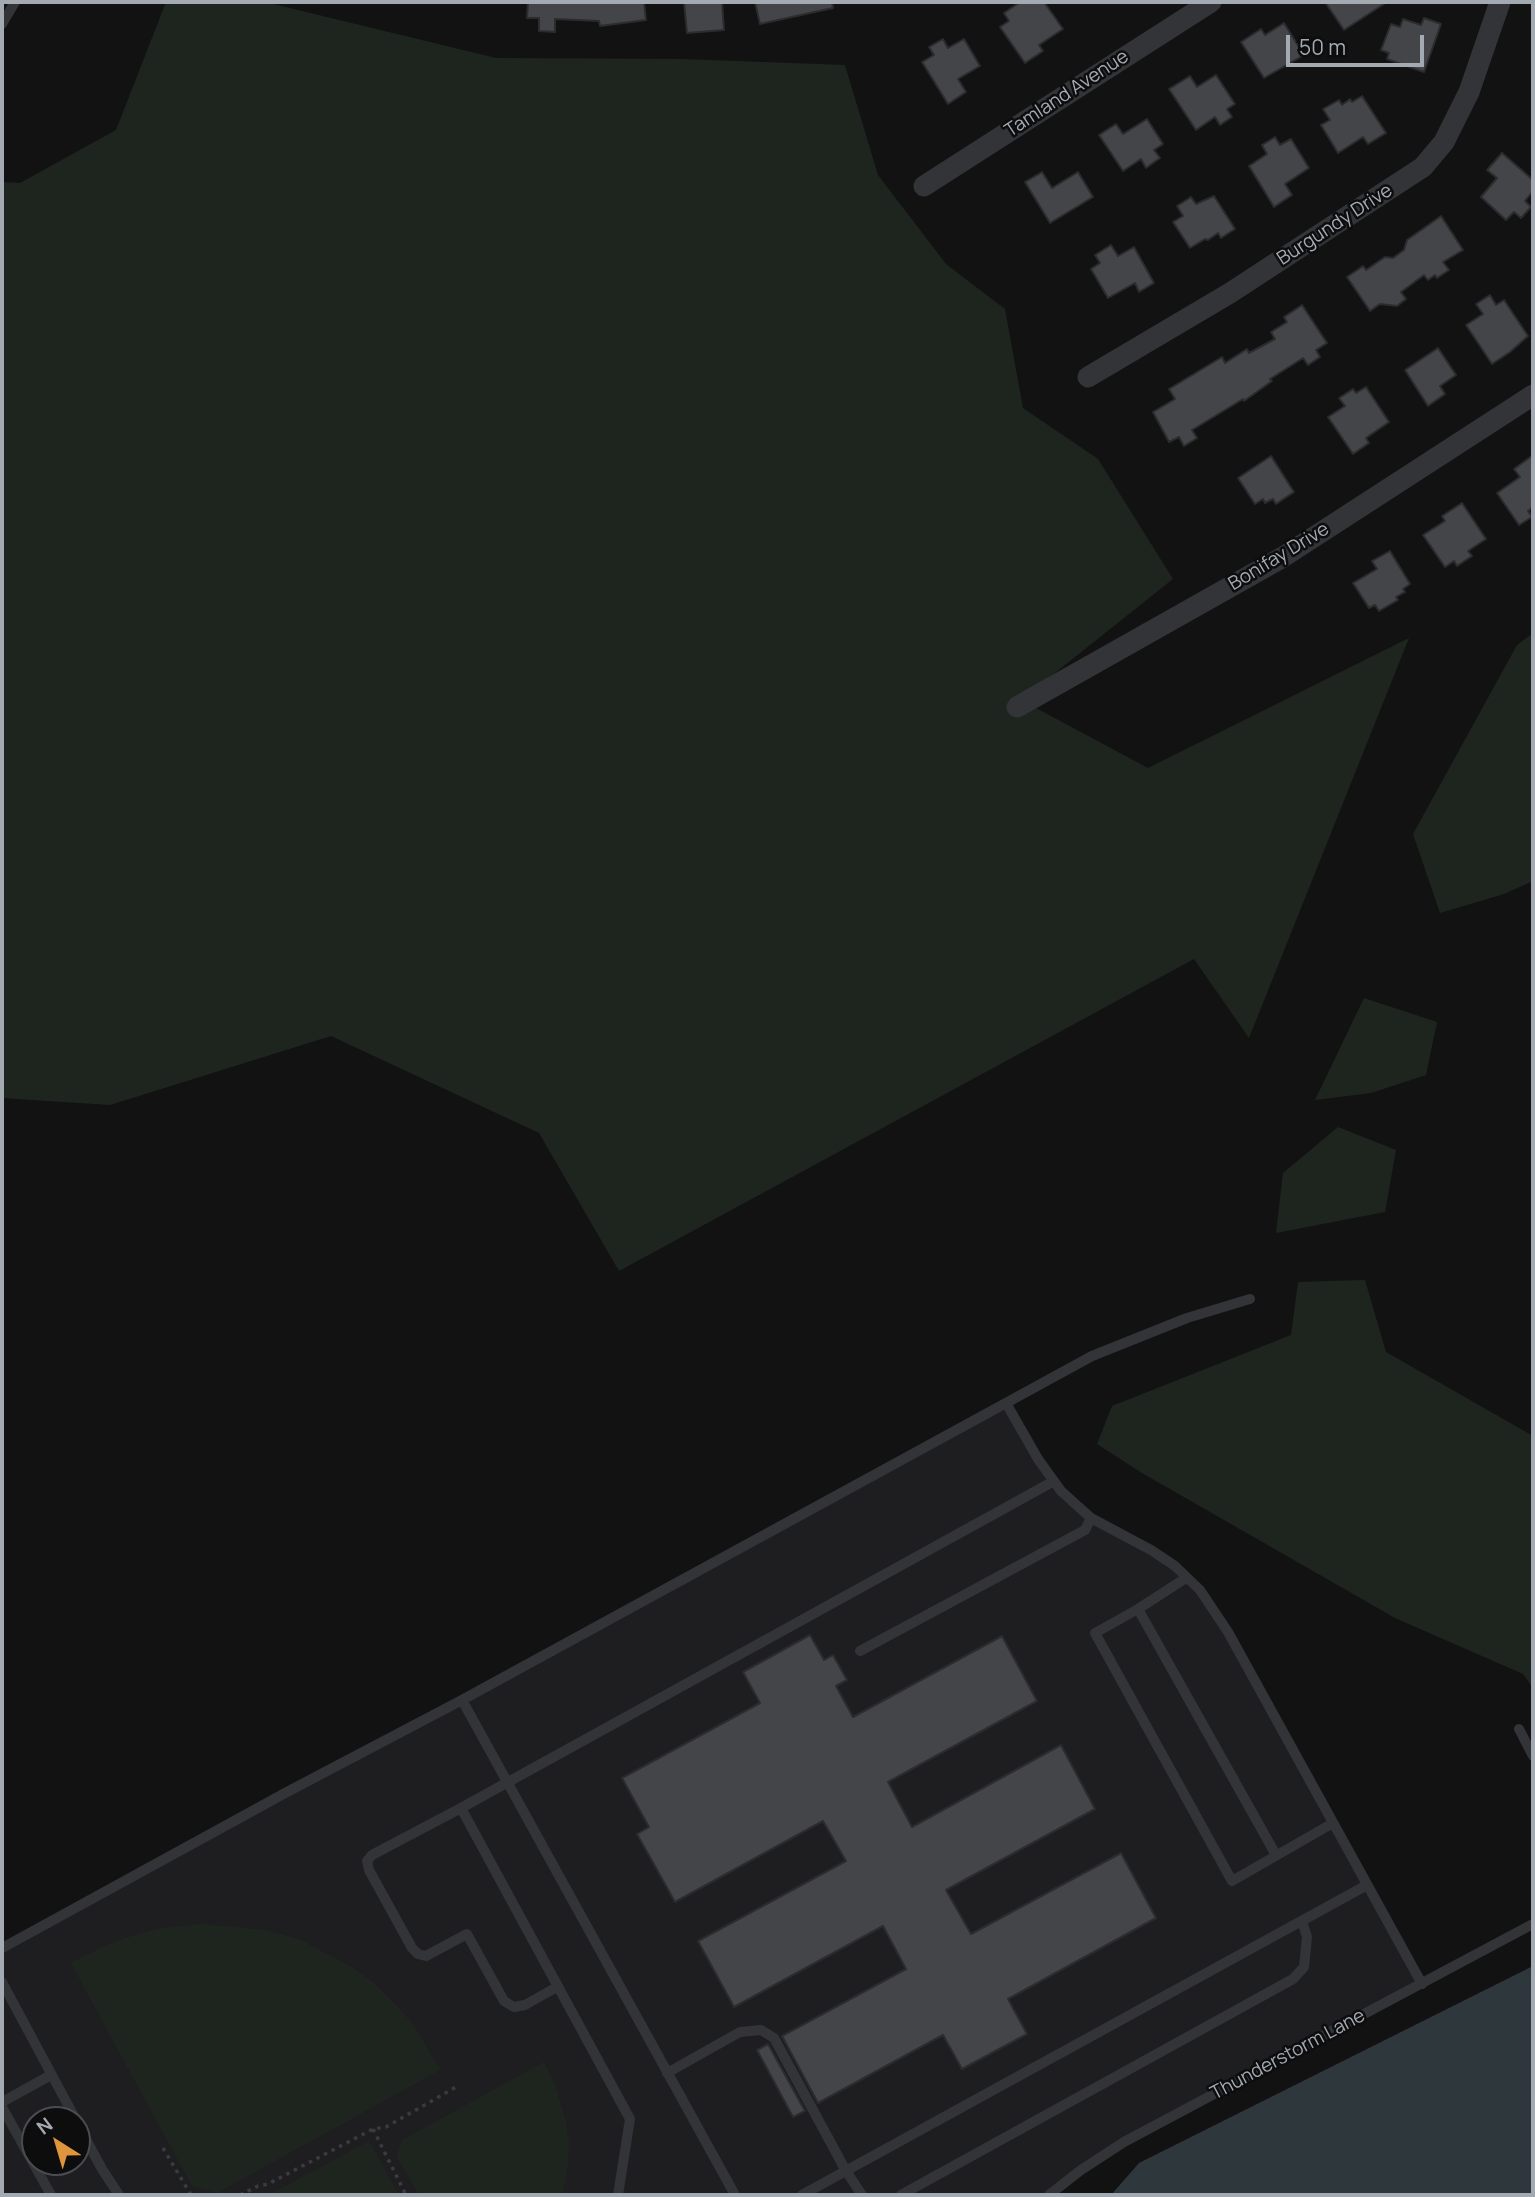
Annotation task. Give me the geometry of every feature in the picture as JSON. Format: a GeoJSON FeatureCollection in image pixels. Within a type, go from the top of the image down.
{"type":"FeatureCollection","features":[{"type":"Feature","properties":{"kind":"street","name":"Tamland Avenue"},"geometry":{"type":"LineString","coordinates":[[924,186],[1210,2]]}},
{"type":"Feature","properties":{"kind":"street","name":"Burgundy Drive"},"geometry":{"type":"LineString","coordinates":[[1088,377],[1230,293],[1423,167],[1444,142],[1469,92],[1500,2]]}},
{"type":"Feature","properties":{"kind":"street","name":"Bonifay Drive"},"geometry":{"type":"LineString","coordinates":[[1017,707],[1283,557],[1533,395]]}},
{"type":"Feature","properties":{"kind":"lane"},"geometry":{"type":"LineString","coordinates":[[2,24],[15,2]]}},
{"type":"Feature","properties":{"kind":"lane"},"geometry":{"type":"LineString","coordinates":[[2,1948],[1092,1356],[1187,1318],[1250,1299]]}},
{"type":"Feature","properties":{"kind":"lane"},"geometry":{"type":"LineString","coordinates":[[1006,1403],[1038,1459],[1061,1491],[1091,1518],[1175,1566],[1200,1590],[1228,1632],[1422,1984]]}},
{"type":"Feature","properties":{"kind":"lane"},"geometry":{"type":"LineString","coordinates":[[557,1987],[525,2005],[514,2007],[504,2001],[467,1934],[426,1956],[418,1954],[412,1948],[369,1870],[367,1861],[372,1855],[1054,1481]]}},
{"type":"Feature","properties":{"kind":"lane"},"geometry":{"type":"LineString","coordinates":[[860,1651],[1085,1530],[1091,1518]]}},
{"type":"Feature","properties":{"kind":"lane"},"geometry":{"type":"LineString","coordinates":[[1186,1578],[1095,1633],[1232,1881],[1333,1823]]}},
{"type":"Feature","properties":{"kind":"lane"},"geometry":{"type":"LineString","coordinates":[[1138,1609],[1276,1855]]}},
{"type":"Feature","properties":{"kind":"lane"},"geometry":{"type":"LineString","coordinates":[[462,1700],[735,2195]]}},
{"type":"Feature","properties":{"kind":"lane"},"geometry":{"type":"LineString","coordinates":[[1518,1729],[1533,1756]]}},
{"type":"Feature","properties":{"kind":"lane"},"geometry":{"type":"LineString","coordinates":[[461,1808],[630,2119],[618,2195]]}},
{"type":"Feature","properties":{"kind":"lane"},"geometry":{"type":"LineString","coordinates":[[802,2195],[1367,1885]]}},
{"type":"Feature","properties":{"kind":"lane"},"geometry":{"type":"LineString","coordinates":[[901,2195],[1293,1979],[1304,1967],[1307,1937],[1302,1921]]}},
{"type":"Feature","properties":{"kind":"lane","name":"Thunderstorm Lane"},"geometry":{"type":"LineString","coordinates":[[1049,2195],[1124,2142],[1533,1924]]}},
{"type":"Feature","properties":{"kind":"lane"},"geometry":{"type":"LineString","coordinates":[[2,1982],[68,2106]]}},
{"type":"Feature","properties":{"kind":"lane"},"geometry":{"type":"LineString","coordinates":[[667,2073],[740,2032],[761,2030],[774,2038],[846,2171],[862,2195]]}},
{"type":"Feature","properties":{"kind":"lane"},"geometry":{"type":"LineString","coordinates":[[49,2195],[2,2104],[51,2075]]}},
{"type":"Feature","properties":{"kind":"lane"},"geometry":{"type":"LineString","coordinates":[[91,2149],[119,2195]]}},
{"type":"Feature","properties":{"kind":"path"},"geometry":{"type":"LineString","coordinates":[[240,2195],[268,2184],[373,2129],[386,2127],[456,2087]]}},
{"type":"Feature","properties":{"kind":"path"},"geometry":{"type":"LineString","coordinates":[[373,2129],[406,2195]]}},
{"type":"Feature","properties":{"kind":"path"},"geometry":{"type":"LineString","coordinates":[[163,2148],[191,2195]]}},
{"type":"Feature","properties":{"kind":"shaded area"},"geometry":{"type":"Polygon","coordinates":[[[166,2],[265,2],[496,58],[682,59],[845,65],[878,175],[946,264],[1005,309],[1023,408],[1098,459],[1173,579],[1021,700],[1148,768],[1409,638],[1249,1038],[1194,959],[619,1271],[539,1133],[331,1036],[110,1105],[2,1098],[2,182],[20,183],[116,130],[166,2]]]}},
{"type":"Feature","properties":{"kind":"shaded area"},"geometry":{"type":"Polygon","coordinates":[[[1533,633],[1533,881],[1504,894],[1440,913],[1413,834],[1517,645],[1533,633]]]}},
{"type":"Feature","properties":{"kind":"shaded area"},"geometry":{"type":"Polygon","coordinates":[[[1364,998],[1437,1022],[1426,1075],[1371,1093],[1315,1100],[1364,998]]]}},
{"type":"Feature","properties":{"kind":"shaded area"},"geometry":{"type":"Polygon","coordinates":[[[1338,1127],[1396,1150],[1385,1212],[1276,1233],[1283,1173],[1338,1127]]]}},
{"type":"Feature","properties":{"kind":"shaded area"},"geometry":{"type":"Polygon","coordinates":[[[1365,1280],[1386,1352],[1533,1436],[1533,1688],[1523,1674],[1395,1618],[1142,1473],[1097,1444],[1112,1406],[1291,1335],[1298,1282],[1365,1280]]]}},
{"type":"Feature","properties":{"kind":"shaded area"},"geometry":{"type":"Polygon","coordinates":[[[1006,1403],[1038,1459],[1091,1518],[1186,1578],[1228,1632],[1422,1984],[1124,2142],[1049,2195],[2,2195],[2,1949],[1006,1403]]]}},
{"type":"Feature","properties":{"kind":"shaded area"},"geometry":{"type":"Polygon","coordinates":[[[202,1924],[266,1930],[301,1940],[350,1966],[375,1984],[399,2008],[414,2026],[440,2070],[217,2193],[192,2186],[71,1963],[109,1944],[140,1933],[202,1924]]]}},
{"type":"Feature","properties":{"kind":"shaded area"},"geometry":{"type":"Polygon","coordinates":[[[1533,1966],[1533,2195],[1111,2195],[1139,2163],[1533,1966]]]}},
{"type":"Feature","properties":{"kind":"shaded area"},"geometry":{"type":"Polygon","coordinates":[[[544,2062],[555,2085],[569,2142],[562,2195],[419,2195],[397,2157],[402,2140],[544,2062]]]}},
{"type":"Feature","properties":{"kind":"shaded area"},"geometry":{"type":"Polygon","coordinates":[[[369,2141],[399,2195],[269,2195],[369,2141]]]}},
{"type":"Feature","properties":{"kind":"building"},"geometry":{"type":"Polygon","coordinates":[[[528,2],[644,2],[646,20],[600,26],[599,21],[555,19],[555,32],[539,31],[539,18],[527,18],[528,2]]]}},
{"type":"Feature","properties":{"kind":"building"},"geometry":{"type":"Polygon","coordinates":[[[684,2],[722,2],[724,30],[687,33],[684,2]]]}},
{"type":"Feature","properties":{"kind":"building"},"geometry":{"type":"Polygon","coordinates":[[[755,2],[832,2],[833,8],[760,24],[755,2]]]}},
{"type":"Feature","properties":{"kind":"building"},"geometry":{"type":"Polygon","coordinates":[[[1020,2],[1044,2],[1063,29],[1039,45],[1043,51],[1025,63],[1000,27],[1009,21],[1004,13],[1020,2]]]}},
{"type":"Feature","properties":{"kind":"building"},"geometry":{"type":"Polygon","coordinates":[[[1325,2],[1387,2],[1344,30],[1325,2]]]}},
{"type":"Feature","properties":{"kind":"building"},"geometry":{"type":"Polygon","coordinates":[[[1424,18],[1441,24],[1424,72],[1387,59],[1389,53],[1381,50],[1391,24],[1400,27],[1403,19],[1421,25],[1424,18]]]}},
{"type":"Feature","properties":{"kind":"building"},"geometry":{"type":"Polygon","coordinates":[[[1284,23],[1304,55],[1264,78],[1241,42],[1261,29],[1265,35],[1284,23]]]}},
{"type":"Feature","properties":{"kind":"building"},"geometry":{"type":"Polygon","coordinates":[[[943,39],[948,48],[964,39],[980,66],[958,79],[966,92],[948,104],[922,62],[934,55],[929,47],[943,39]]]}},
{"type":"Feature","properties":{"kind":"building"},"geometry":{"type":"Polygon","coordinates":[[[1216,75],[1235,104],[1227,109],[1232,117],[1220,125],[1215,117],[1196,130],[1169,89],[1190,76],[1197,87],[1216,75]]]}},
{"type":"Feature","properties":{"kind":"building"},"geometry":{"type":"Polygon","coordinates":[[[1362,96],[1386,133],[1368,144],[1363,137],[1338,153],[1321,125],[1330,120],[1323,109],[1339,100],[1342,105],[1350,99],[1352,102],[1362,96]]]}},
{"type":"Feature","properties":{"kind":"building"},"geometry":{"type":"Polygon","coordinates":[[[1147,119],[1163,144],[1154,150],[1160,158],[1146,168],[1141,159],[1123,171],[1099,135],[1116,124],[1123,134],[1147,119]]]}},
{"type":"Feature","properties":{"kind":"building"},"geometry":{"type":"Polygon","coordinates":[[[1275,137],[1280,145],[1291,139],[1309,168],[1285,184],[1292,195],[1274,207],[1249,166],[1267,154],[1262,145],[1275,137]]]}},
{"type":"Feature","properties":{"kind":"building"},"geometry":{"type":"Polygon","coordinates":[[[1502,153],[1533,180],[1533,191],[1525,201],[1531,207],[1521,218],[1514,212],[1506,220],[1481,197],[1497,178],[1487,170],[1502,153]]]}},
{"type":"Feature","properties":{"kind":"building"},"geometry":{"type":"Polygon","coordinates":[[[1042,172],[1052,188],[1078,172],[1093,197],[1050,223],[1025,182],[1042,172]]]}},
{"type":"Feature","properties":{"kind":"building"},"geometry":{"type":"Polygon","coordinates":[[[1214,196],[1235,229],[1221,238],[1218,233],[1190,248],[1173,222],[1183,216],[1177,206],[1191,197],[1196,204],[1214,196]]]}},
{"type":"Feature","properties":{"kind":"building"},"geometry":{"type":"Polygon","coordinates":[[[1441,216],[1463,250],[1443,262],[1449,270],[1428,280],[1424,275],[1401,292],[1406,299],[1397,306],[1380,304],[1370,311],[1347,277],[1363,266],[1366,270],[1385,257],[1393,258],[1404,250],[1407,240],[1441,216]]]}},
{"type":"Feature","properties":{"kind":"building"},"geometry":{"type":"Polygon","coordinates":[[[1111,245],[1118,256],[1134,247],[1154,283],[1139,292],[1135,283],[1108,298],[1091,269],[1100,263],[1095,255],[1111,245]]]}},
{"type":"Feature","properties":{"kind":"building"},"geometry":{"type":"Polygon","coordinates":[[[1490,295],[1496,305],[1504,300],[1528,336],[1492,364],[1466,325],[1483,314],[1476,304],[1490,295]]]}},
{"type":"Feature","properties":{"kind":"building"},"geometry":{"type":"Polygon","coordinates":[[[1302,305],[1327,343],[1316,350],[1320,357],[1308,365],[1303,358],[1270,379],[1272,381],[1244,401],[1243,399],[1192,430],[1197,438],[1184,446],[1179,437],[1169,442],[1153,412],[1175,399],[1169,389],[1222,357],[1225,363],[1247,349],[1249,353],[1275,339],[1271,332],[1287,322],[1284,317],[1302,305]]]}},
{"type":"Feature","properties":{"kind":"building"},"geometry":{"type":"Polygon","coordinates":[[[1438,348],[1456,375],[1440,386],[1445,394],[1428,406],[1405,370],[1438,348]]]}},
{"type":"Feature","properties":{"kind":"building"},"geometry":{"type":"Polygon","coordinates":[[[1366,387],[1389,422],[1366,438],[1369,443],[1353,454],[1328,417],[1345,406],[1339,398],[1353,389],[1356,393],[1366,387]]]}},
{"type":"Feature","properties":{"kind":"building"},"geometry":{"type":"Polygon","coordinates":[[[1533,455],[1533,507],[1528,511],[1532,517],[1519,525],[1497,493],[1520,477],[1514,469],[1533,455]]]}},
{"type":"Feature","properties":{"kind":"building"},"geometry":{"type":"Polygon","coordinates":[[[1271,456],[1294,492],[1276,504],[1273,499],[1265,503],[1263,499],[1255,504],[1238,478],[1271,456]]]}},
{"type":"Feature","properties":{"kind":"building"},"geometry":{"type":"Polygon","coordinates":[[[1462,503],[1486,539],[1468,551],[1472,556],[1457,566],[1454,561],[1445,567],[1423,535],[1445,521],[1442,516],[1462,503]]]}},
{"type":"Feature","properties":{"kind":"building"},"geometry":{"type":"Polygon","coordinates":[[[1390,551],[1410,584],[1403,589],[1405,592],[1396,597],[1398,600],[1379,611],[1375,605],[1369,608],[1353,583],[1377,569],[1372,561],[1390,551]]]}},
{"type":"Feature","properties":{"kind":"building"},"geometry":{"type":"Polygon","coordinates":[[[810,1635],[824,1660],[833,1655],[847,1680],[836,1686],[853,1717],[1002,1636],[1037,1701],[888,1782],[912,1827],[1061,1745],[1095,1809],[946,1890],[971,1934],[1121,1853],[1156,1918],[1008,1999],[1027,2034],[962,2069],[943,2035],[818,2103],[782,2036],[906,1969],[883,1926],[734,2007],[698,1941],[846,1861],[823,1821],[675,1902],[637,1834],[649,1827],[622,1778],[760,1703],[743,1672],[810,1635]]]}},
{"type":"Feature","properties":{"kind":"building"},"geometry":{"type":"Polygon","coordinates":[[[768,2044],[805,2111],[793,2117],[757,2050],[768,2044]]]}}]}
